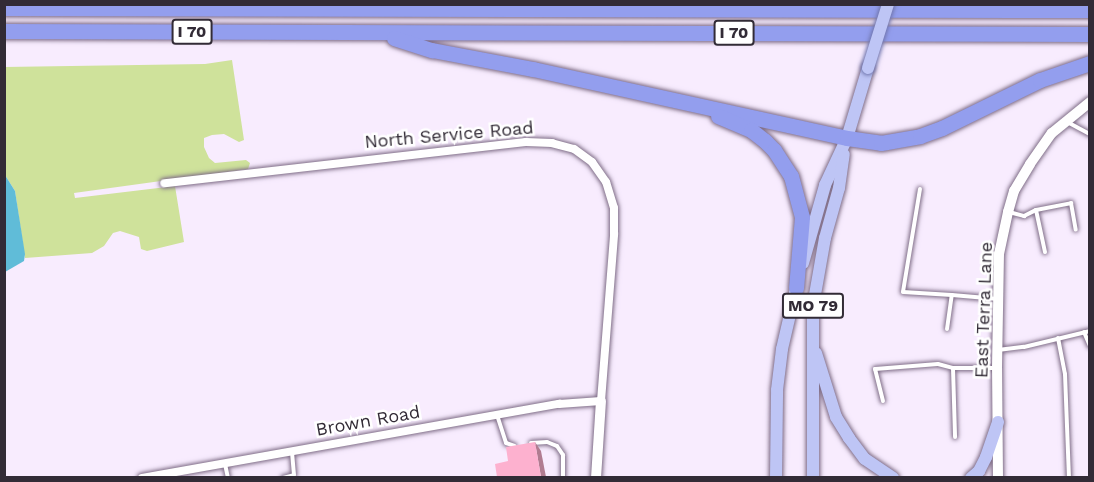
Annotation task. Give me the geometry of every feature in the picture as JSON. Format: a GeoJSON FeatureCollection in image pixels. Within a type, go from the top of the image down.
{"type":"FeatureCollection","features":[{"type":"Feature","properties":{"kind":"highway"},"geometry":{"type":"LineString","coordinates":[[917,10],[939,4]]}},
{"type":"Feature","properties":{"kind":"highway","name":"I 70"},"geometry":{"type":"LineString","coordinates":[[4,8],[262,6],[1089,10]]}},
{"type":"Feature","properties":{"kind":"highway","name":"I 70"},"geometry":{"type":"LineString","coordinates":[[4,31],[380,34],[1089,34]]}},
{"type":"Feature","properties":{"kind":"highway"},"geometry":{"type":"LineString","coordinates":[[380,34],[432,50],[685,101],[847,138],[881,143],[920,136],[1040,80],[1089,63]]}},
{"type":"Feature","properties":{"kind":"highway"},"geometry":{"type":"LineString","coordinates":[[685,101],[751,130],[774,150],[785,165],[796,189],[802,218],[796,288]]}},
{"type":"Feature","properties":{"kind":"main road","name":"MO 79"},"geometry":{"type":"LineString","coordinates":[[813,477],[812,341],[818,272],[839,188],[847,138],[888,4]]}},
{"type":"Feature","properties":{"kind":"main road","name":"MO 79"},"geometry":{"type":"LineString","coordinates":[[776,477],[777,390],[782,349],[796,288],[825,185],[847,138]]}},
{"type":"Feature","properties":{"kind":"main road"},"geometry":{"type":"LineString","coordinates":[[812,341],[836,417],[865,459],[893,477]]}},
{"type":"Feature","properties":{"kind":"main road"},"geometry":{"type":"LineString","coordinates":[[971,477],[979,471],[986,457],[998,422]]}},
{"type":"Feature","properties":{"kind":"street","name":"East Terra Lane"},"geometry":{"type":"LineString","coordinates":[[998,477],[999,254],[1008,212],[1014,190],[1030,164],[1066,120],[1089,102]]}},
{"type":"Feature","properties":{"kind":"street","name":"North Service Road"},"geometry":{"type":"LineString","coordinates":[[164,183],[526,142],[552,143],[574,149],[592,162],[606,182],[614,208],[596,477]]}},
{"type":"Feature","properties":{"kind":"street","name":"Brown Road"},"geometry":{"type":"LineString","coordinates":[[142,477],[578,400],[601,401]]}},
{"type":"Feature","properties":{"kind":"lane"},"geometry":{"type":"LineString","coordinates":[[1066,120],[1089,134]]}},
{"type":"Feature","properties":{"kind":"lane"},"geometry":{"type":"LineString","coordinates":[[920,189],[903,292],[998,299]]}},
{"type":"Feature","properties":{"kind":"lane"},"geometry":{"type":"LineString","coordinates":[[1008,212],[1024,216],[1036,210],[1071,203],[1076,230]]}},
{"type":"Feature","properties":{"kind":"lane"},"geometry":{"type":"LineString","coordinates":[[1036,210],[1045,252]]}},
{"type":"Feature","properties":{"kind":"lane"},"geometry":{"type":"LineString","coordinates":[[946,328],[952,295]]}},
{"type":"Feature","properties":{"kind":"lane"},"geometry":{"type":"LineString","coordinates":[[997,350],[1089,331]]}},
{"type":"Feature","properties":{"kind":"lane"},"geometry":{"type":"LineString","coordinates":[[1084,332],[1089,346]]}},
{"type":"Feature","properties":{"kind":"lane"},"geometry":{"type":"LineString","coordinates":[[1058,338],[1065,374],[1069,477]]}},
{"type":"Feature","properties":{"kind":"lane"},"geometry":{"type":"LineString","coordinates":[[883,401],[875,369],[938,364],[953,368],[997,368]]}},
{"type":"Feature","properties":{"kind":"lane"},"geometry":{"type":"LineString","coordinates":[[953,368],[955,437]]}},
{"type":"Feature","properties":{"kind":"lane"},"geometry":{"type":"LineString","coordinates":[[497,415],[502,435],[509,446],[538,442],[556,446],[563,455],[563,477]]}},
{"type":"Feature","properties":{"kind":"lane"},"geometry":{"type":"LineString","coordinates":[[283,477],[294,475],[292,451]]}},
{"type":"Feature","properties":{"kind":"lane"},"geometry":{"type":"LineString","coordinates":[[225,463],[228,477]]}},
{"type":"Feature","properties":{"kind":"green space"},"geometry":{"type":"Polygon","coordinates":[[[232,60],[244,140],[239,142],[224,134],[212,135],[204,138],[204,147],[209,158],[215,163],[246,160],[250,163],[248,169],[74,193],[75,198],[175,186],[184,242],[147,251],[141,249],[139,237],[120,231],[113,233],[104,246],[92,253],[25,258],[15,191],[5,175],[4,67],[205,64],[232,60]]]}},
{"type":"Feature","properties":{"kind":"water"},"geometry":{"type":"Polygon","coordinates":[[[5,175],[15,191],[25,254],[24,261],[5,272],[5,175]]]}},
{"type":"Feature","properties":{"kind":"building"},"geometry":{"type":"Polygon","coordinates":[[[535,442],[541,477],[497,477],[495,464],[508,461],[506,447],[535,442]]]}}]}
